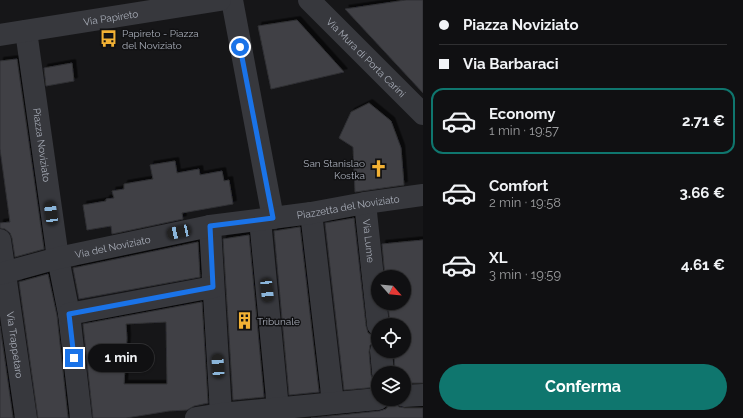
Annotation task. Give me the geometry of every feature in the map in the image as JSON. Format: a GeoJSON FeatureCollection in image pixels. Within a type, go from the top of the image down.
{"type":"FeatureCollection","features":[{"type":"Feature","properties":{"kind":"street","name":"Via Papireto"},"geometry":{"type":"LineString","coordinates":[[0,35],[220,0]]}},
{"type":"Feature","properties":{"kind":"street"},"geometry":{"type":"LineString","coordinates":[[232,0],[266,219],[278,409]]}},
{"type":"Feature","properties":{"kind":"street","name":"Via Mura di Porta Carini"},"geometry":{"type":"LineString","coordinates":[[309,0],[423,114]]}},
{"type":"Feature","properties":{"kind":"street","name":"Piazza Noviziato"},"geometry":{"type":"LineString","coordinates":[[26,31],[58,258],[69,314],[81,418]]}},
{"type":"Feature","properties":{"kind":"street","name":"Piazzetta del Noviziato"},"geometry":{"type":"LineString","coordinates":[[266,219],[423,195]]}},
{"type":"Feature","properties":{"kind":"street","name":"Via Lume"},"geometry":{"type":"LineString","coordinates":[[365,203],[371,245],[377,318]]}},
{"type":"Feature","properties":{"kind":"street"},"geometry":{"type":"LineString","coordinates":[[311,213],[333,403]]}},
{"type":"Feature","properties":{"kind":"street","name":"Via del Noviziato"},"geometry":{"type":"LineString","coordinates":[[2,273],[58,258],[210,226],[266,219]]}},
{"type":"Feature","properties":{"kind":"street"},"geometry":{"type":"LineString","coordinates":[[210,226],[213,287],[209,417],[371,400]]}},
{"type":"Feature","properties":{"kind":"street","name":"Via Trappetaro"},"geometry":{"type":"LineString","coordinates":[[0,240],[2,273],[26,418]]}},
{"type":"Feature","properties":{"kind":"street"},"geometry":{"type":"LineString","coordinates":[[69,314],[213,287]]}},
{"type":"Feature","properties":{"kind":"street"},"geometry":{"type":"LineString","coordinates":[[411,395],[423,394]]}},
{"type":"Feature","properties":{"kind":"building"},"geometry":{"type":"Polygon","coordinates":[[[406,0],[423,0],[423,93],[345,9],[406,0]]]}},
{"type":"Feature","properties":{"kind":"building"},"geometry":{"type":"Polygon","coordinates":[[[297,20],[344,72],[271,89],[258,26],[297,20]]]}},
{"type":"Feature","properties":{"kind":"building"},"geometry":{"type":"Polygon","coordinates":[[[17,59],[44,249],[15,257],[10,233],[5,229],[0,228],[0,223],[10,222],[0,149],[0,61],[17,59]]]}},
{"type":"Feature","properties":{"kind":"building"},"geometry":{"type":"Polygon","coordinates":[[[72,63],[74,81],[46,86],[44,68],[72,63]]]}},
{"type":"Feature","properties":{"kind":"building","name":"San Stanislao Kostka"},"geometry":{"type":"Polygon","coordinates":[[[369,103],[391,121],[401,148],[404,185],[355,192],[353,147],[339,138],[351,112],[369,103]]]}},
{"type":"Feature","properties":{"kind":"building"},"geometry":{"type":"Polygon","coordinates":[[[175,161],[177,173],[199,169],[200,175],[222,171],[224,181],[229,180],[233,204],[182,213],[183,219],[112,234],[111,226],[87,230],[83,205],[114,198],[112,191],[124,189],[124,184],[153,179],[150,165],[175,161]]]}},
{"type":"Feature","properties":{"kind":"building"},"geometry":{"type":"Polygon","coordinates":[[[354,218],[366,326],[368,333],[371,335],[369,352],[371,388],[344,390],[325,223],[354,218]]]}},
{"type":"Feature","properties":{"kind":"building","name":"Tribunale"},"geometry":{"type":"Polygon","coordinates":[[[300,227],[319,392],[289,395],[274,231],[300,227]]]}},
{"type":"Feature","properties":{"kind":"building","name":"Tribunale"},"geometry":{"type":"Polygon","coordinates":[[[249,235],[264,397],[233,400],[223,239],[249,235]]]}},
{"type":"Feature","properties":{"kind":"building"},"geometry":{"type":"Polygon","coordinates":[[[423,240],[423,383],[411,383],[411,366],[395,366],[394,358],[411,358],[411,318],[389,318],[389,310],[411,310],[411,270],[384,270],[382,244],[423,240]]]}},
{"type":"Feature","properties":{"kind":"building"},"geometry":{"type":"Polygon","coordinates":[[[198,242],[200,277],[79,299],[73,268],[198,242]]]}},
{"type":"Feature","properties":{"kind":"building"},"geometry":{"type":"Polygon","coordinates":[[[48,274],[57,316],[68,418],[38,418],[19,282],[48,274]]]}},
{"type":"Feature","properties":{"kind":"building"},"geometry":{"type":"Polygon","coordinates":[[[202,302],[208,403],[194,406],[187,410],[169,411],[126,418],[93,418],[83,324],[202,302]],[[166,322],[126,324],[127,338],[124,384],[167,384],[166,322]]]}},
{"type":"Feature","properties":{"kind":"building"},"geometry":{"type":"Polygon","coordinates":[[[0,326],[13,418],[0,418],[0,326]]]}},
{"type":"Feature","properties":{"kind":"building"},"geometry":{"type":"Polygon","coordinates":[[[388,406],[423,408],[423,418],[311,418],[380,411],[386,409],[388,406]]]}},
{"type":"Feature","properties":{"kind":"place","name":"Papireto - Piazza del Noviziato"},"geometry":{"type":"Point","coordinates":[109,39]}},
{"type":"Feature","properties":{"kind":"place","name":"San Stanislao Kostka"},"geometry":{"type":"Point","coordinates":[378,169]}},
{"type":"Feature","properties":{"kind":"place","name":"Tribunale"},"geometry":{"type":"Point","coordinates":[244,321]}},
{"type":"Feature","properties":{"kind":"route"},"geometry":{"type":"LineString","coordinates":[[74,358],[69,314],[213,287],[210,226],[273,218],[240,47]]}}]}
